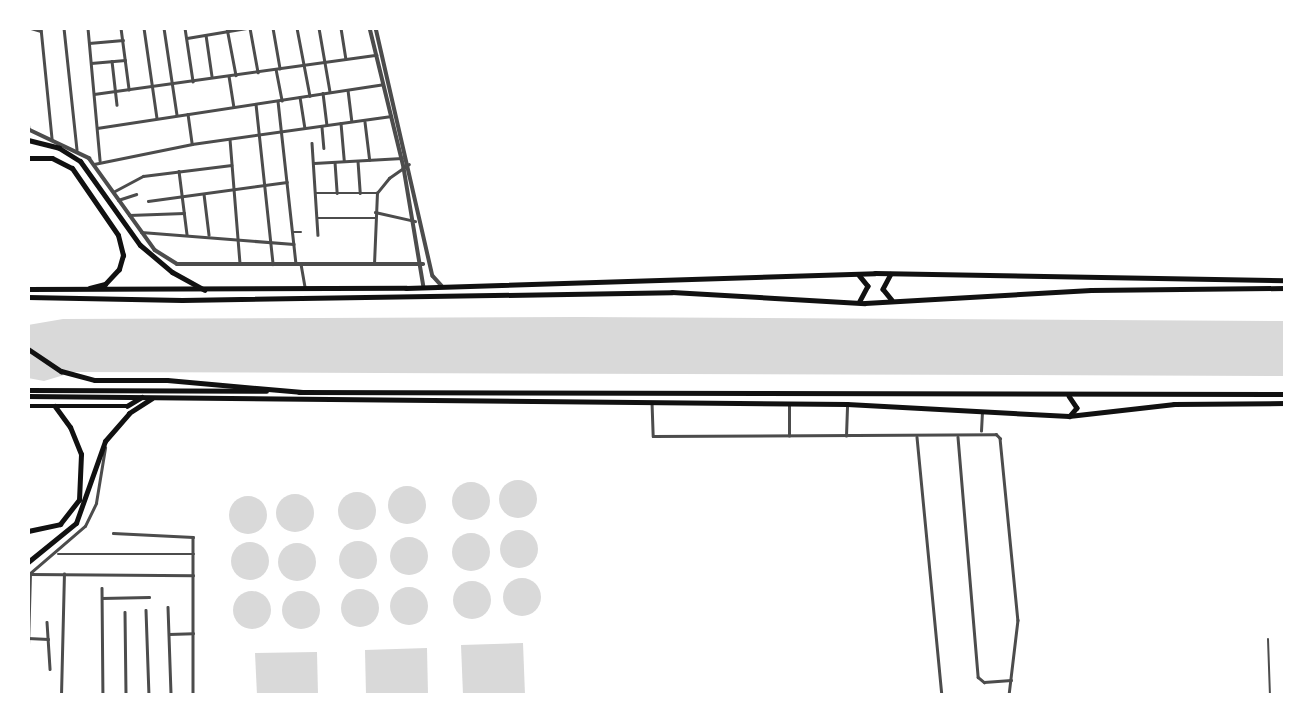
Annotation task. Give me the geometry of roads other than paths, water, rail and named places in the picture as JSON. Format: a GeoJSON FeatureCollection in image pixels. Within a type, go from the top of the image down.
{"type":"FeatureCollection","features":[{"type":"Feature","properties":{"kind":"highway"},"geometry":{"type":"LineString","coordinates":[[28,140],[59,148],[80,161],[140,245],[172,272],[204,290]]}},
{"type":"Feature","properties":{"kind":"highway"},"geometry":{"type":"LineString","coordinates":[[28,159],[52,158],[72,168],[118,235],[123,250],[119,269],[105,284],[89,288]]}},
{"type":"Feature","properties":{"kind":"highway"},"geometry":{"type":"LineString","coordinates":[[28,349],[61,371],[103,380],[167,380],[302,392]]}},
{"type":"Feature","properties":{"kind":"highway"},"geometry":{"type":"LineString","coordinates":[[28,562],[80,517],[105,441],[129,413],[152,398]]}},
{"type":"Feature","properties":{"kind":"highway"},"geometry":{"type":"LineString","coordinates":[[28,531],[60,524],[79,500],[81,454],[70,427],[55,406]]}},
{"type":"Feature","properties":{"kind":"main road"},"geometry":{"type":"LineString","coordinates":[[895,273],[883,285],[884,294],[895,301]]}},
{"type":"Feature","properties":{"kind":"main road"},"geometry":{"type":"LineString","coordinates":[[28,289],[424,287],[895,273],[1285,280]]}},
{"type":"Feature","properties":{"kind":"main road"},"geometry":{"type":"LineString","coordinates":[[856,274],[868,286],[864,299],[856,302]]}},
{"type":"Feature","properties":{"kind":"main road"},"geometry":{"type":"LineString","coordinates":[[28,297],[671,292],[856,302],[1104,290],[1285,288]]}},
{"type":"Feature","properties":{"kind":"main road"},"geometry":{"type":"LineString","coordinates":[[44,289],[44,298]]}},
{"type":"Feature","properties":{"kind":"main road"},"geometry":{"type":"LineString","coordinates":[[28,390],[1069,396],[1285,394]]}},
{"type":"Feature","properties":{"kind":"main road"},"geometry":{"type":"LineString","coordinates":[[28,396],[847,404],[982,414],[1069,416],[1174,404],[1285,403]]}},
{"type":"Feature","properties":{"kind":"main road"},"geometry":{"type":"LineString","coordinates":[[1069,396],[1077,408],[1069,416]]}},
{"type":"Feature","properties":{"kind":"main road"},"geometry":{"type":"LineString","coordinates":[[28,406],[127,406],[142,397]]}},
{"type":"Feature","properties":{"kind":"street"},"geometry":{"type":"LineString","coordinates":[[31,28],[41,29],[52,138]]}},
{"type":"Feature","properties":{"kind":"street"},"geometry":{"type":"LineString","coordinates":[[64,28],[77,149]]}},
{"type":"Feature","properties":{"kind":"street"},"geometry":{"type":"LineString","coordinates":[[88,28],[100,160]]}},
{"type":"Feature","properties":{"kind":"street"},"geometry":{"type":"LineString","coordinates":[[121,28],[129,89]]}},
{"type":"Feature","properties":{"kind":"street"},"geometry":{"type":"LineString","coordinates":[[144,28],[157,119]]}},
{"type":"Feature","properties":{"kind":"street"},"geometry":{"type":"LineString","coordinates":[[164,28],[177,116]]}},
{"type":"Feature","properties":{"kind":"street"},"geometry":{"type":"LineString","coordinates":[[185,28],[193,81]]}},
{"type":"Feature","properties":{"kind":"street"},"geometry":{"type":"LineString","coordinates":[[204,28],[213,78]]}},
{"type":"Feature","properties":{"kind":"street"},"geometry":{"type":"LineString","coordinates":[[187,38],[228,29],[248,28],[258,72]]}},
{"type":"Feature","properties":{"kind":"street"},"geometry":{"type":"LineString","coordinates":[[273,28],[294,244],[305,287]]}},
{"type":"Feature","properties":{"kind":"street"},"geometry":{"type":"LineString","coordinates":[[297,28],[310,96]]}},
{"type":"Feature","properties":{"kind":"street"},"geometry":{"type":"LineString","coordinates":[[319,28],[330,92]]}},
{"type":"Feature","properties":{"kind":"street"},"geometry":{"type":"LineString","coordinates":[[341,28],[346,59]]}},
{"type":"Feature","properties":{"kind":"street"},"geometry":{"type":"LineString","coordinates":[[370,28],[402,158],[424,264],[424,287]]}},
{"type":"Feature","properties":{"kind":"street"},"geometry":{"type":"LineString","coordinates":[[376,28],[433,276],[442,286]]}},
{"type":"Feature","properties":{"kind":"street"},"geometry":{"type":"LineString","coordinates":[[228,29],[236,75]]}},
{"type":"Feature","properties":{"kind":"street"},"geometry":{"type":"LineString","coordinates":[[89,43],[123,40]]}},
{"type":"Feature","properties":{"kind":"street"},"geometry":{"type":"LineString","coordinates":[[94,94],[376,55]]}},
{"type":"Feature","properties":{"kind":"street"},"geometry":{"type":"LineString","coordinates":[[91,63],[125,60]]}},
{"type":"Feature","properties":{"kind":"street"},"geometry":{"type":"LineString","coordinates":[[112,61],[117,105]]}},
{"type":"Feature","properties":{"kind":"street"},"geometry":{"type":"LineString","coordinates":[[229,76],[234,107]]}},
{"type":"Feature","properties":{"kind":"street"},"geometry":{"type":"LineString","coordinates":[[97,128],[383,84]]}},
{"type":"Feature","properties":{"kind":"street"},"geometry":{"type":"LineString","coordinates":[[348,90],[352,122]]}},
{"type":"Feature","properties":{"kind":"street"},"geometry":{"type":"LineString","coordinates":[[323,93],[327,125]]}},
{"type":"Feature","properties":{"kind":"street"},"geometry":{"type":"LineString","coordinates":[[300,97],[304,128]]}},
{"type":"Feature","properties":{"kind":"street"},"geometry":{"type":"LineString","coordinates":[[256,104],[274,264]]}},
{"type":"Feature","properties":{"kind":"street"},"geometry":{"type":"LineString","coordinates":[[188,114],[192,144]]}},
{"type":"Feature","properties":{"kind":"street"},"geometry":{"type":"LineString","coordinates":[[94,164],[100,160],[192,144],[391,116]]}},
{"type":"Feature","properties":{"kind":"street"},"geometry":{"type":"LineString","coordinates":[[365,120],[370,160]]}},
{"type":"Feature","properties":{"kind":"street"},"geometry":{"type":"LineString","coordinates":[[28,121],[28,129],[77,149],[94,164],[128,215],[160,255],[177,264],[424,264]]}},
{"type":"Feature","properties":{"kind":"street"},"geometry":{"type":"LineString","coordinates":[[341,123],[344,161]]}},
{"type":"Feature","properties":{"kind":"street"},"geometry":{"type":"LineString","coordinates":[[322,126],[324,148]]}},
{"type":"Feature","properties":{"kind":"street"},"geometry":{"type":"LineString","coordinates":[[230,139],[240,265]]}},
{"type":"Feature","properties":{"kind":"street"},"geometry":{"type":"LineString","coordinates":[[312,143],[318,235]]}},
{"type":"Feature","properties":{"kind":"street"},"geometry":{"type":"LineString","coordinates":[[314,163],[402,158]]}},
{"type":"Feature","properties":{"kind":"street"},"geometry":{"type":"LineString","coordinates":[[358,161],[360,193]]}},
{"type":"Feature","properties":{"kind":"street"},"geometry":{"type":"LineString","coordinates":[[335,162],[337,193]]}},
{"type":"Feature","properties":{"kind":"street"},"geometry":{"type":"LineString","coordinates":[[113,192],[138,178],[232,164]]}},
{"type":"Feature","properties":{"kind":"street"},"geometry":{"type":"LineString","coordinates":[[374,264],[377,193],[409,164]]}},
{"type":"Feature","properties":{"kind":"street"},"geometry":{"type":"LineString","coordinates":[[179,172],[187,234]]}},
{"type":"Feature","properties":{"kind":"street"},"geometry":{"type":"LineString","coordinates":[[148,201],[287,182]]}},
{"type":"Feature","properties":{"kind":"street"},"geometry":{"type":"LineString","coordinates":[[316,192],[377,193]]}},
{"type":"Feature","properties":{"kind":"street"},"geometry":{"type":"LineString","coordinates":[[118,200],[136,194]]}},
{"type":"Feature","properties":{"kind":"street"},"geometry":{"type":"LineString","coordinates":[[204,194],[209,235]]}},
{"type":"Feature","properties":{"kind":"street"},"geometry":{"type":"LineString","coordinates":[[375,212],[415,221]]}},
{"type":"Feature","properties":{"kind":"street"},"geometry":{"type":"LineString","coordinates":[[128,215],[184,213]]}},
{"type":"Feature","properties":{"kind":"street"},"geometry":{"type":"LineString","coordinates":[[317,218],[375,218]]}},
{"type":"Feature","properties":{"kind":"street"},"geometry":{"type":"LineString","coordinates":[[141,232],[209,235],[294,244]]}},
{"type":"Feature","properties":{"kind":"street"},"geometry":{"type":"LineString","coordinates":[[293,232],[300,232]]}},
{"type":"Feature","properties":{"kind":"street"},"geometry":{"type":"LineString","coordinates":[[652,402],[653,436],[958,436],[981,431],[1000,438],[1018,620],[1009,695]]}},
{"type":"Feature","properties":{"kind":"street"},"geometry":{"type":"LineString","coordinates":[[789,404],[789,436]]}},
{"type":"Feature","properties":{"kind":"street"},"geometry":{"type":"LineString","coordinates":[[846,436],[847,404]]}},
{"type":"Feature","properties":{"kind":"street"},"geometry":{"type":"LineString","coordinates":[[981,431],[982,414]]}},
{"type":"Feature","properties":{"kind":"street"},"geometry":{"type":"LineString","coordinates":[[917,436],[942,695]]}},
{"type":"Feature","properties":{"kind":"street"},"geometry":{"type":"LineString","coordinates":[[958,436],[978,677],[984,682],[1011,680]]}},
{"type":"Feature","properties":{"kind":"street"},"geometry":{"type":"LineString","coordinates":[[29,575],[58,554],[92,514],[105,441]]}},
{"type":"Feature","properties":{"kind":"street"},"geometry":{"type":"LineString","coordinates":[[113,533],[188,534],[194,539],[193,695]]}},
{"type":"Feature","properties":{"kind":"street"},"geometry":{"type":"LineString","coordinates":[[58,554],[194,554]]}},
{"type":"Feature","properties":{"kind":"street"},"geometry":{"type":"LineString","coordinates":[[61,695],[64,574]]}},
{"type":"Feature","properties":{"kind":"street"},"geometry":{"type":"LineString","coordinates":[[29,575],[193,575]]}},
{"type":"Feature","properties":{"kind":"street"},"geometry":{"type":"LineString","coordinates":[[28,645],[29,575]]}},
{"type":"Feature","properties":{"kind":"street"},"geometry":{"type":"LineString","coordinates":[[102,587],[103,695]]}},
{"type":"Feature","properties":{"kind":"street"},"geometry":{"type":"LineString","coordinates":[[102,598],[149,597]]}},
{"type":"Feature","properties":{"kind":"street"},"geometry":{"type":"LineString","coordinates":[[169,607],[171,695]]}},
{"type":"Feature","properties":{"kind":"street"},"geometry":{"type":"LineString","coordinates":[[146,610],[149,695]]}},
{"type":"Feature","properties":{"kind":"street"},"geometry":{"type":"LineString","coordinates":[[125,612],[126,695]]}},
{"type":"Feature","properties":{"kind":"street"},"geometry":{"type":"LineString","coordinates":[[47,622],[50,668]]}},
{"type":"Feature","properties":{"kind":"street"},"geometry":{"type":"LineString","coordinates":[[169,634],[193,633]]}},
{"type":"Feature","properties":{"kind":"street"},"geometry":{"type":"LineString","coordinates":[[28,638],[48,639]]}},
{"type":"Feature","properties":{"kind":"lane"},"geometry":{"type":"LineString","coordinates":[[1268,639],[1270,695]]}}]}
